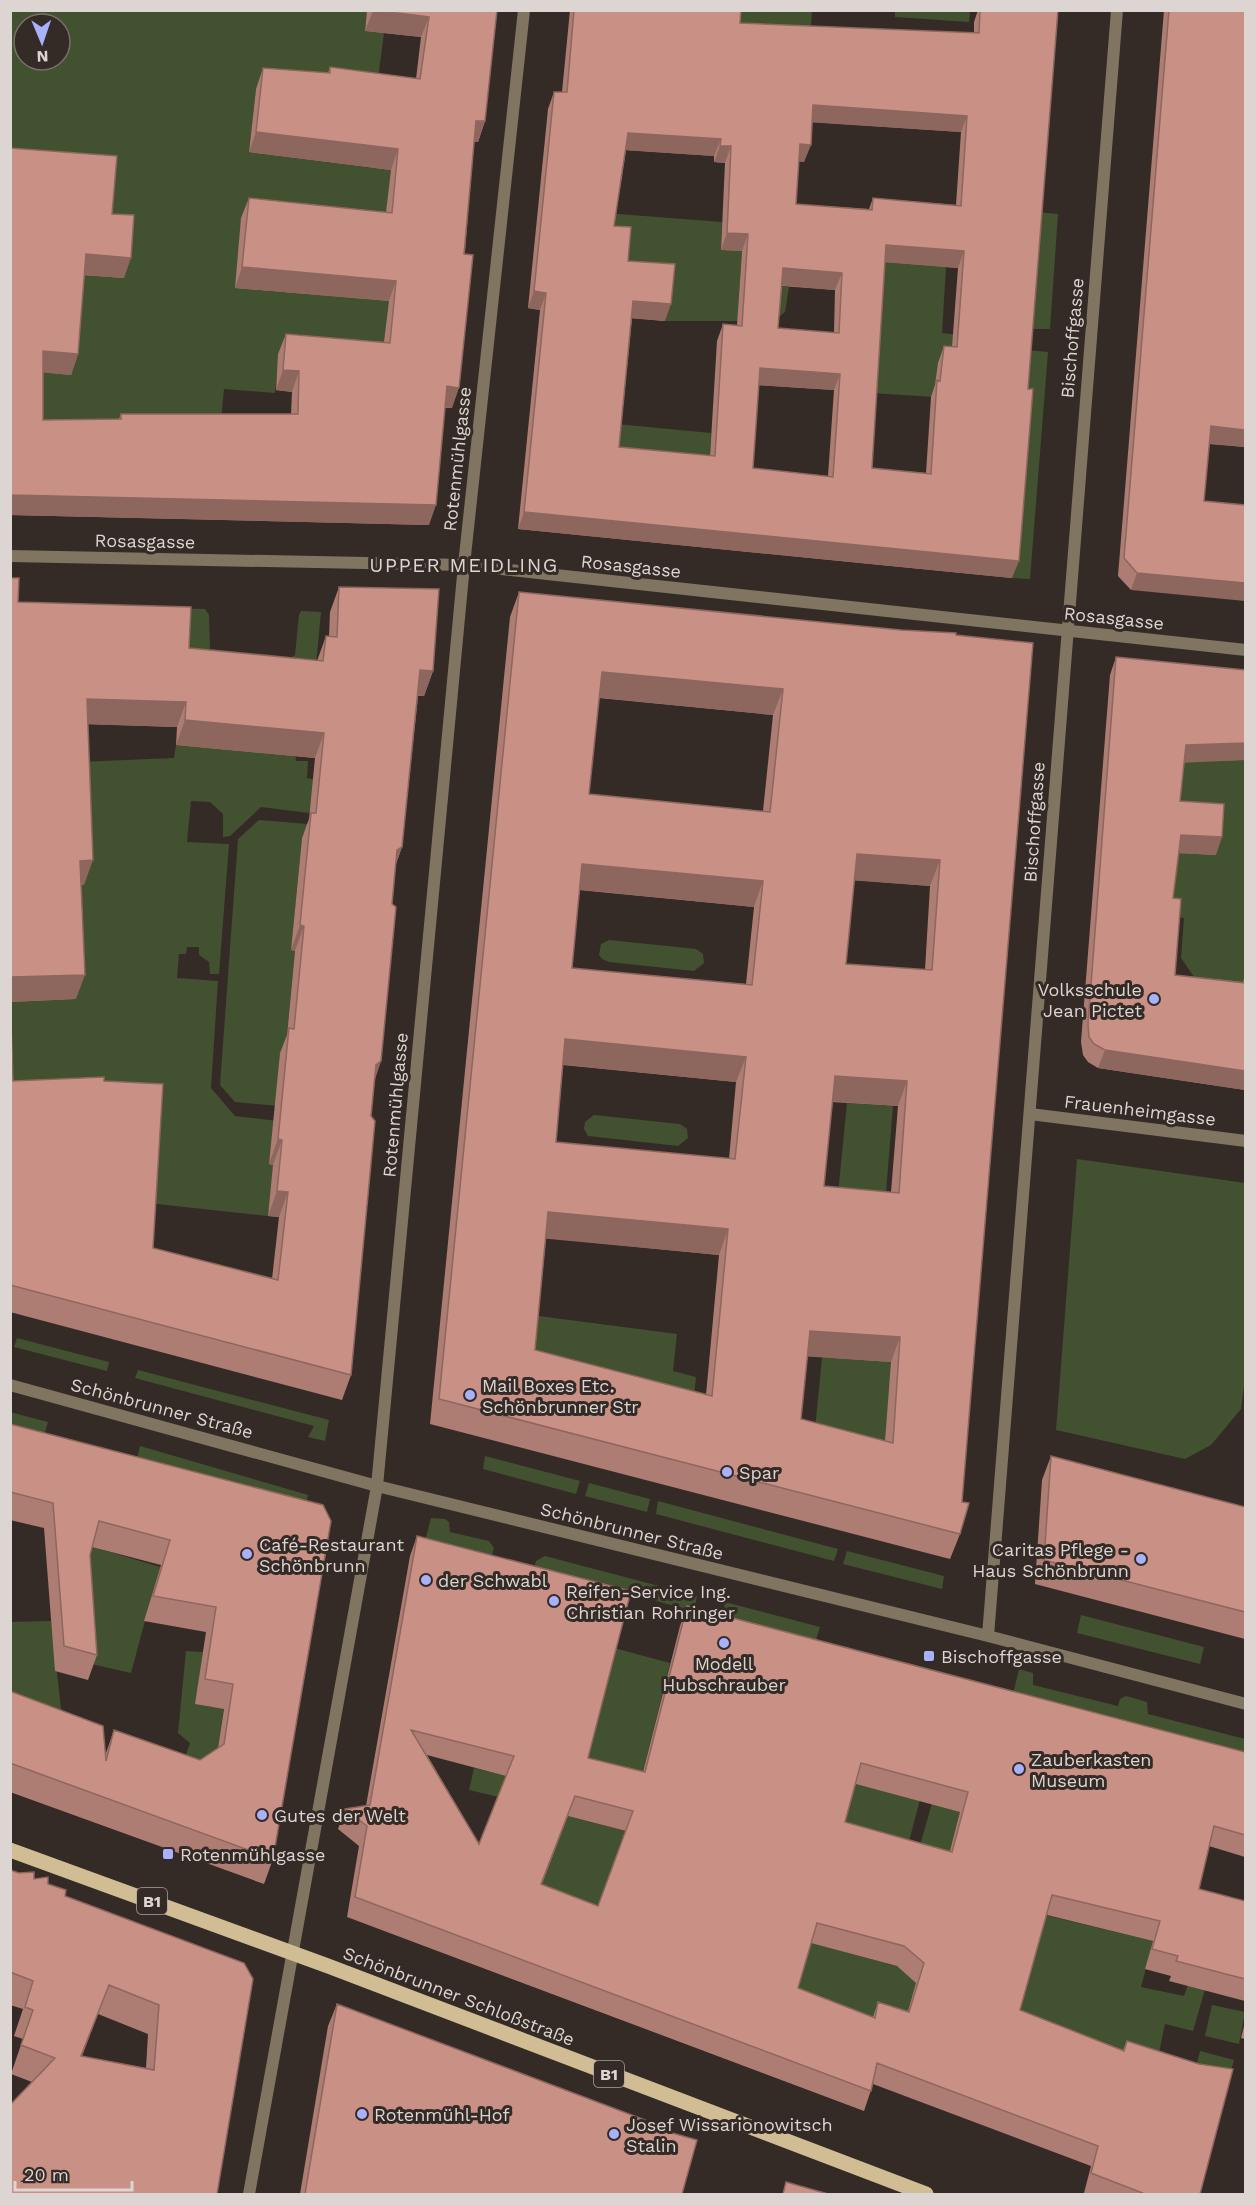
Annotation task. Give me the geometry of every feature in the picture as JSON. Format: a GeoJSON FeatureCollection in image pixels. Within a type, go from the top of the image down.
{"type":"FeatureCollection","features":[{"type":"Feature","properties":{"kind":"main road","name":"Schönbrunner Schloßstraße"},"geometry":{"type":"LineString","coordinates":[[10,1850],[926,2194]]}},
{"type":"Feature","properties":{"kind":"street","name":"Rotenmühlgasse"},"geometry":{"type":"LineString","coordinates":[[249,2194],[377,1486],[464,565],[524,10]]}},
{"type":"Feature","properties":{"kind":"street","name":"Bischoffgasse"},"geometry":{"type":"LineString","coordinates":[[988,1636],[1117,10]]}},
{"type":"Feature","properties":{"kind":"street","name":"Rosasgasse"},"geometry":{"type":"LineString","coordinates":[[10,556],[464,565],[1245,650]]}},
{"type":"Feature","properties":{"kind":"street","name":"Frauenheimgasse"},"geometry":{"type":"LineString","coordinates":[[1030,1114],[1245,1141]]}},
{"type":"Feature","properties":{"kind":"street","name":"Schönbrunner Straße"},"geometry":{"type":"LineString","coordinates":[[10,1385],[377,1486],[988,1636],[1245,1704]]}},
{"type":"Feature","properties":{"kind":"green space"},"geometry":{"type":"Polygon","coordinates":[[[10,11],[367,11],[365,31],[384,33],[376,94],[256,89],[249,152],[373,168],[392,163],[384,233],[235,287],[387,301],[390,269],[389,367],[279,354],[275,393],[224,389],[220,430],[11,440],[10,11]]]}},
{"type":"Feature","properties":{"kind":"green space"},"geometry":{"type":"Polygon","coordinates":[[[736,11],[812,11],[804,122],[735,40],[736,11]]]}},
{"type":"Feature","properties":{"kind":"green space"},"geometry":{"type":"Polygon","coordinates":[[[895,11],[970,11],[969,22],[895,17],[895,11]]]}},
{"type":"Feature","properties":{"kind":"green space"},"geometry":{"type":"Polygon","coordinates":[[[1037,212],[1058,214],[1050,329],[1028,329],[1037,212]]]}},
{"type":"Feature","properties":{"kind":"green space"},"geometry":{"type":"Polygon","coordinates":[[[605,213],[722,222],[721,250],[742,251],[738,313],[777,286],[789,287],[785,312],[774,321],[665,321],[668,281],[627,278],[605,213]]]}},
{"type":"Feature","properties":{"kind":"green space"},"geometry":{"type":"Polygon","coordinates":[[[880,262],[946,267],[942,333],[961,335],[934,397],[871,393],[880,262]]]}},
{"type":"Feature","properties":{"kind":"green space"},"geometry":{"type":"Polygon","coordinates":[[[1026,350],[1048,352],[1030,579],[1012,578],[1026,406],[1026,350]]]}},
{"type":"Feature","properties":{"kind":"green space"},"geometry":{"type":"Polygon","coordinates":[[[606,423],[711,433],[709,469],[603,463],[606,423]]]}},
{"type":"Feature","properties":{"kind":"green space"},"geometry":{"type":"Polygon","coordinates":[[[72,606],[205,609],[209,615],[210,649],[292,657],[295,655],[301,611],[321,612],[314,686],[180,672],[72,606]]]}},
{"type":"Feature","properties":{"kind":"green space"},"geometry":{"type":"Polygon","coordinates":[[[176,745],[295,753],[296,761],[308,761],[307,778],[317,780],[309,813],[261,807],[230,836],[223,837],[223,814],[210,802],[191,801],[187,842],[229,844],[219,974],[210,974],[209,962],[199,955],[199,947],[187,947],[186,954],[179,954],[177,978],[218,981],[211,1088],[235,1116],[278,1121],[273,1129],[269,1164],[274,1165],[268,1216],[148,1203],[11,1105],[11,1002],[76,999],[71,886],[84,885],[79,762],[174,758],[176,745]]]}},
{"type":"Feature","properties":{"kind":"green space"},"geometry":{"type":"Polygon","coordinates":[[[1182,755],[1187,762],[1245,760],[1246,992],[1208,997],[1181,958],[1184,918],[1166,916],[1182,755]]]}},
{"type":"Feature","properties":{"kind":"green space"},"geometry":{"type":"Polygon","coordinates":[[[259,820],[308,824],[302,838],[291,950],[295,951],[285,1054],[280,1054],[277,1089],[279,1106],[235,1102],[220,1085],[238,839],[259,820]]]}},
{"type":"Feature","properties":{"kind":"green space"},"geometry":{"type":"Polygon","coordinates":[[[609,940],[696,949],[703,954],[704,963],[694,971],[609,962],[599,955],[601,944],[609,940]]]}},
{"type":"Feature","properties":{"kind":"green space"},"geometry":{"type":"Polygon","coordinates":[[[847,1103],[893,1106],[884,1217],[836,1214],[847,1103]]]}},
{"type":"Feature","properties":{"kind":"green space"},"geometry":{"type":"Polygon","coordinates":[[[594,1115],[680,1124],[687,1129],[688,1138],[678,1146],[588,1136],[584,1129],[585,1122],[594,1115]]]}},
{"type":"Feature","properties":{"kind":"green space"},"geometry":{"type":"Polygon","coordinates":[[[1077,1159],[1245,1183],[1246,1371],[1241,1409],[1211,1445],[1185,1459],[1056,1430],[1077,1159]]]}},
{"type":"Feature","properties":{"kind":"green space"},"geometry":{"type":"Polygon","coordinates":[[[531,1315],[677,1334],[673,1371],[696,1377],[693,1406],[526,1375],[531,1315]]]}},
{"type":"Feature","properties":{"kind":"green space"},"geometry":{"type":"Polygon","coordinates":[[[17,1338],[109,1362],[107,1371],[14,1347],[17,1338]]]}},
{"type":"Feature","properties":{"kind":"green space"},"geometry":{"type":"Polygon","coordinates":[[[898,1349],[887,1424],[891,1448],[815,1429],[822,1358],[898,1349]]]}},
{"type":"Feature","properties":{"kind":"green space"},"geometry":{"type":"Polygon","coordinates":[[[138,1370],[329,1420],[325,1441],[308,1437],[314,1426],[135,1378],[138,1370]]]}},
{"type":"Feature","properties":{"kind":"green space"},"geometry":{"type":"Polygon","coordinates":[[[10,1412],[48,1422],[44,1436],[11,1427],[10,1412]]]}},
{"type":"Feature","properties":{"kind":"green space"},"geometry":{"type":"Polygon","coordinates":[[[140,1446],[308,1495],[306,1505],[137,1459],[140,1446]]]}},
{"type":"Feature","properties":{"kind":"green space"},"geometry":{"type":"Polygon","coordinates":[[[485,1456],[580,1481],[576,1494],[483,1469],[485,1456]]]}},
{"type":"Feature","properties":{"kind":"green space"},"geometry":{"type":"Polygon","coordinates":[[[589,1483],[650,1499],[647,1512],[585,1496],[589,1483]]]}},
{"type":"Feature","properties":{"kind":"green space"},"geometry":{"type":"Polygon","coordinates":[[[658,1501],[838,1549],[834,1561],[656,1514],[658,1501]]]}},
{"type":"Feature","properties":{"kind":"green space"},"geometry":{"type":"Polygon","coordinates":[[[431,1518],[445,1519],[449,1522],[450,1532],[489,1541],[494,1548],[491,1559],[425,1541],[431,1518]]]}},
{"type":"Feature","properties":{"kind":"green space"},"geometry":{"type":"Polygon","coordinates":[[[90,1546],[197,1578],[154,1587],[131,1673],[87,1663],[81,1580],[90,1546]]]}},
{"type":"Feature","properties":{"kind":"green space"},"geometry":{"type":"Polygon","coordinates":[[[847,1551],[944,1576],[942,1589],[843,1564],[847,1551]]]}},
{"type":"Feature","properties":{"kind":"green space"},"geometry":{"type":"Polygon","coordinates":[[[545,1556],[697,1596],[694,1611],[534,1569],[536,1561],[545,1556]]]}},
{"type":"Feature","properties":{"kind":"green space"},"geometry":{"type":"Polygon","coordinates":[[[725,1602],[820,1627],[815,1643],[721,1619],[725,1602]]]}},
{"type":"Feature","properties":{"kind":"green space"},"geometry":{"type":"Polygon","coordinates":[[[1081,1615],[1204,1647],[1200,1664],[1077,1633],[1081,1615]]]}},
{"type":"Feature","properties":{"kind":"green space"},"geometry":{"type":"Polygon","coordinates":[[[51,1621],[64,1734],[11,1713],[10,1622],[51,1621]]]}},
{"type":"Feature","properties":{"kind":"green space"},"geometry":{"type":"Polygon","coordinates":[[[614,1648],[670,1663],[638,1792],[580,1778],[614,1648]]]}},
{"type":"Feature","properties":{"kind":"green space"},"geometry":{"type":"Polygon","coordinates":[[[186,1651],[203,1652],[197,1696],[203,1705],[211,1707],[218,1699],[225,1700],[218,1748],[174,1791],[190,1743],[178,1733],[186,1651]]]}},
{"type":"Feature","properties":{"kind":"green space"},"geometry":{"type":"Polygon","coordinates":[[[1019,1669],[1033,1673],[1033,1685],[1118,1706],[1120,1699],[1126,1696],[1147,1702],[1148,1714],[1245,1739],[1245,1756],[1013,1694],[1019,1669]]]}},
{"type":"Feature","properties":{"kind":"green space"},"geometry":{"type":"Polygon","coordinates":[[[474,1768],[540,1784],[499,1797],[469,1790],[474,1768]]]}},
{"type":"Feature","properties":{"kind":"green space"},"geometry":{"type":"Polygon","coordinates":[[[854,1783],[921,1796],[904,1860],[838,1842],[854,1783]]]}},
{"type":"Feature","properties":{"kind":"green space"},"geometry":{"type":"Polygon","coordinates":[[[932,1803],[961,1811],[1045,1915],[1153,1941],[1141,1987],[1184,1996],[1189,1981],[1206,1986],[1193,2031],[1165,2024],[1157,2062],[1195,2071],[1200,2051],[1234,2060],[1226,2089],[920,2026],[791,2008],[809,1942],[918,1972],[945,1872],[915,1863],[932,1803]]]}},
{"type":"Feature","properties":{"kind":"green space"},"geometry":{"type":"Polygon","coordinates":[[[568,1816],[625,1831],[591,1926],[534,1904],[568,1816]]]}},
{"type":"Feature","properties":{"kind":"green space"},"geometry":{"type":"Polygon","coordinates":[[[1212,2005],[1245,2012],[1239,2044],[1205,2036],[1212,2005]]]}},
{"type":"Feature","properties":{"kind":"building"},"geometry":{"type":"Polygon","coordinates":[[[373,10],[497,10],[485,121],[476,121],[464,254],[473,255],[459,388],[447,386],[436,505],[10,495],[10,148],[117,156],[112,214],[134,215],[131,258],[86,254],[78,354],[43,351],[43,420],[121,419],[121,414],[298,414],[299,371],[283,370],[286,334],[390,343],[396,281],[242,267],[249,198],[392,213],[398,149],[256,132],[263,68],[330,73],[330,67],[420,79],[429,17],[373,10]]]}},
{"type":"Feature","properties":{"kind":"building"},"geometry":{"type":"Polygon","coordinates":[[[574,10],[741,10],[740,23],[979,33],[980,10],[1058,10],[1028,389],[1033,389],[1019,561],[524,512],[546,293],[534,291],[554,92],[567,92],[574,10]],[[813,105],[811,145],[800,144],[796,204],[872,210],[873,198],[961,206],[967,116],[813,105]],[[628,133],[614,226],[631,227],[628,261],[675,264],[671,304],[633,301],[619,447],[715,456],[723,324],[742,326],[748,234],[727,233],[731,146],[720,146],[721,139],[628,133]],[[886,245],[872,468],[931,474],[937,380],[940,381],[944,346],[957,347],[964,251],[886,245]],[[783,268],[778,328],[839,333],[842,273],[783,268]],[[760,368],[753,468],[833,477],[840,374],[760,368]]]}},
{"type":"Feature","properties":{"kind":"building"},"geometry":{"type":"Polygon","coordinates":[[[1169,10],[1245,10],[1245,430],[1211,426],[1204,501],[1245,505],[1245,583],[1137,573],[1124,558],[1169,10]]]}},
{"type":"Feature","properties":{"kind":"building"},"geometry":{"type":"Polygon","coordinates":[[[10,578],[19,578],[18,602],[191,607],[189,648],[323,661],[326,636],[337,637],[339,587],[439,589],[433,671],[420,670],[402,847],[397,850],[392,904],[396,907],[381,1061],[376,1065],[371,1116],[375,1121],[351,1375],[10,1285],[10,995],[13,1081],[104,1077],[104,1081],[163,1084],[153,1248],[278,1280],[288,1192],[277,1191],[282,1140],[278,1139],[289,1028],[294,1029],[304,926],[300,925],[311,813],[316,813],[324,733],[185,720],[186,702],[87,699],[93,860],[80,861],[85,975],[10,977],[10,578]]]}},
{"type":"Feature","properties":{"kind":"building"},"geometry":{"type":"Polygon","coordinates":[[[519,592],[901,630],[956,633],[956,635],[1033,643],[962,1502],[969,1503],[960,1534],[439,1399],[519,592]],[[602,672],[589,794],[770,812],[783,689],[602,672]],[[857,854],[846,964],[932,970],[940,860],[857,854]],[[582,864],[572,968],[752,985],[763,881],[582,864]],[[565,1039],[556,1142],[735,1159],[746,1057],[565,1039]],[[835,1076],[824,1186],[899,1193],[907,1081],[835,1076]],[[548,1212],[535,1350],[712,1396],[728,1229],[548,1212]],[[810,1331],[801,1419],[893,1443],[900,1337],[810,1331]]]}},
{"type":"Feature","properties":{"kind":"building"},"geometry":{"type":"Polygon","coordinates":[[[1116,657],[1245,670],[1245,743],[1186,745],[1180,801],[1224,804],[1222,837],[1181,835],[1173,898],[1181,899],[1175,975],[1245,983],[1245,1071],[1105,1050],[1094,1044],[1089,1037],[1088,1024],[1116,657]]]}},
{"type":"Feature","properties":{"kind":"building"},"geometry":{"type":"Polygon","coordinates":[[[10,1424],[323,1505],[331,1521],[273,1859],[10,1763],[10,1691],[103,1726],[106,1761],[114,1730],[200,1760],[224,1744],[233,1684],[205,1679],[216,1607],[153,1596],[170,1540],[99,1521],[90,1555],[97,1655],[64,1646],[53,1503],[10,1492],[10,1424]]]}},
{"type":"Feature","properties":{"kind":"building","name":"Caritas Pflege - Haus Schönbrunn"},"geometry":{"type":"Polygon","coordinates":[[[1051,1456],[1245,1507],[1245,1612],[1044,1560],[1051,1456]]]}},
{"type":"Feature","properties":{"kind":"building"},"geometry":{"type":"Polygon","coordinates":[[[417,1536],[631,1591],[588,1758],[645,1772],[687,1606],[1245,1752],[1245,1835],[1214,1826],[1199,1889],[1245,1901],[1245,1979],[1176,1961],[1178,1956],[1152,1949],[1160,1921],[1052,1895],[1020,2010],[1124,2051],[1127,2041],[1199,2064],[1233,2069],[1200,2194],[1145,2194],[1091,2173],[1098,2146],[877,2063],[871,2091],[355,1897],[367,1826],[345,1809],[370,1805],[417,1536]],[[411,1730],[479,1844],[514,1756],[411,1730]],[[861,1763],[845,1822],[952,1852],[968,1792],[861,1763]],[[575,1796],[541,1884],[598,1906],[633,1811],[575,1796]],[[817,1923],[798,1988],[875,2018],[878,2002],[909,2012],[924,1963],[904,1946],[817,1923]]]}},
{"type":"Feature","properties":{"kind":"building"},"geometry":{"type":"Polygon","coordinates":[[[10,1870],[19,1873],[34,1872],[34,1879],[48,1877],[48,1884],[66,1890],[65,1896],[244,1963],[253,1979],[217,2194],[10,2194],[10,2105],[55,2058],[21,2045],[33,2010],[25,2007],[33,1981],[10,1972],[10,1870]],[[109,1985],[81,2056],[154,2070],[159,2005],[109,1985]]]}},
{"type":"Feature","properties":{"kind":"building"},"geometry":{"type":"Polygon","coordinates":[[[337,2004],[645,2120],[644,2125],[697,2140],[682,2194],[305,2194],[337,2004]]]}},
{"type":"Feature","properties":{"kind":"building"},"geometry":{"type":"Polygon","coordinates":[[[786,2182],[828,2194],[783,2194],[786,2182]]]}},
{"type":"Feature","properties":{"kind":"place","name":"Volksschule Jean Pictet"},"geometry":{"type":"Point","coordinates":[1154,999]}},
{"type":"Feature","properties":{"kind":"place","name":"Mail Boxes Etc. Schönbrunner Str"},"geometry":{"type":"Point","coordinates":[470,1395]}},
{"type":"Feature","properties":{"kind":"place","name":"Spar"},"geometry":{"type":"Point","coordinates":[727,1472]}},
{"type":"Feature","properties":{"kind":"place","name":"Café-Restaurant Schönbrunn"},"geometry":{"type":"Point","coordinates":[247,1554]}},
{"type":"Feature","properties":{"kind":"place","name":"Caritas Pflege - Haus Schönbrunn"},"geometry":{"type":"Point","coordinates":[1141,1559]}},
{"type":"Feature","properties":{"kind":"place","name":"der Schwabl"},"geometry":{"type":"Point","coordinates":[426,1580]}},
{"type":"Feature","properties":{"kind":"place","name":"Reifen-Service Ing. Christian Rohringer"},"geometry":{"type":"Point","coordinates":[554,1601]}},
{"type":"Feature","properties":{"kind":"place","name":"Modell Hubschrauber"},"geometry":{"type":"Point","coordinates":[724,1643]}},
{"type":"Feature","properties":{"kind":"place","name":"Bischoffgasse"},"geometry":{"type":"Point","coordinates":[929,1656]}},
{"type":"Feature","properties":{"kind":"place","name":"Zauberkasten Museum"},"geometry":{"type":"Point","coordinates":[1019,1769]}},
{"type":"Feature","properties":{"kind":"place","name":"Gutes der Welt"},"geometry":{"type":"Point","coordinates":[262,1815]}},
{"type":"Feature","properties":{"kind":"place","name":"Rotenmühlgasse"},"geometry":{"type":"Point","coordinates":[168,1854]}},
{"type":"Feature","properties":{"kind":"place","name":"Rotenmühl-Hof"},"geometry":{"type":"Point","coordinates":[362,2114]}},
{"type":"Feature","properties":{"kind":"place","name":"Josef Wissarionowitsch Stalin"},"geometry":{"type":"Point","coordinates":[614,2134]}},
{"type":"Feature","properties":{"kind":"district","name":"UPPER MEIDLING"},"geometry":{"type":"Point","coordinates":[464,565]}}]}
